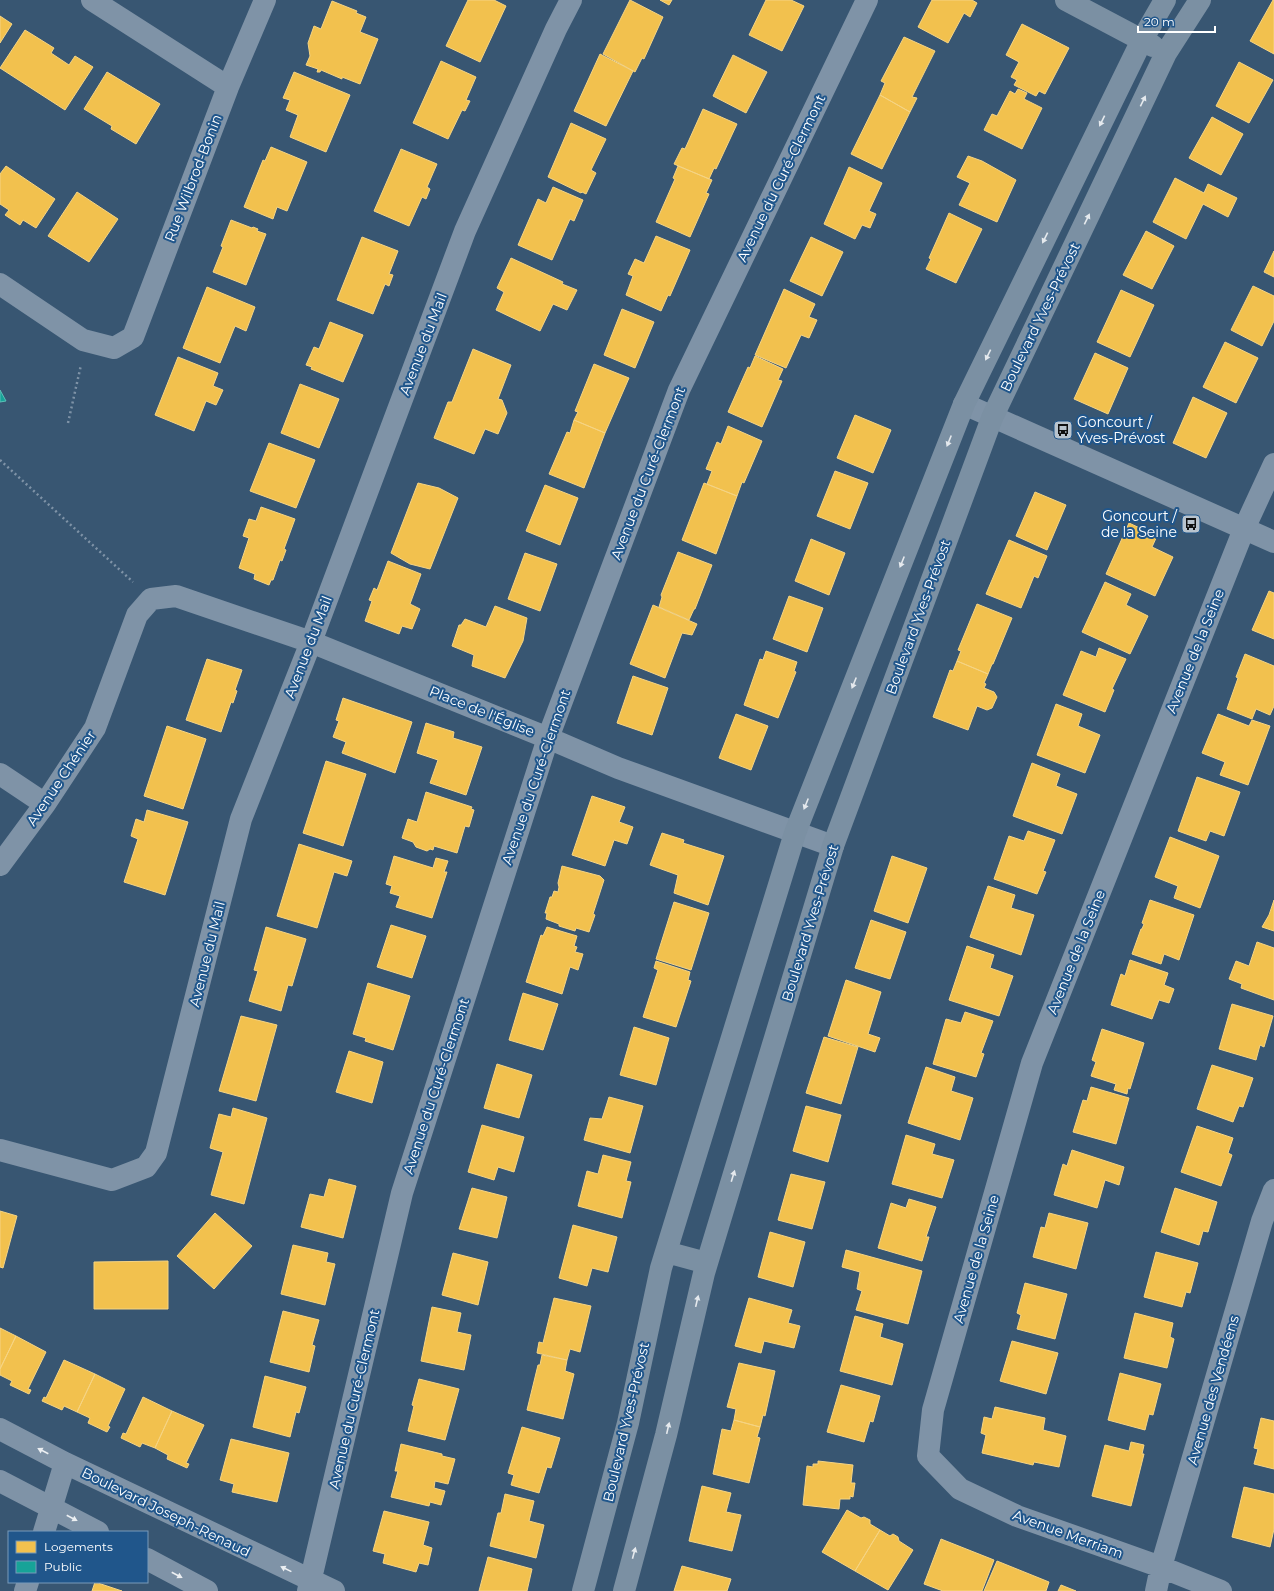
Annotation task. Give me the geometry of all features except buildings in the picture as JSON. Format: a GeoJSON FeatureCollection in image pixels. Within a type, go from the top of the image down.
{"type":"FeatureCollection","features":[{"type":"Feature","properties":{"kind":"street"},"geometry":{"type":"LineString","coordinates":[[92,0],[228,87]]}},
{"type":"Feature","properties":{"kind":"street","name":"Rue Wilbrod-Bonin"},"geometry":{"type":"LineString","coordinates":[[83,340],[114,348],[133,337],[228,87],[265,0]]}},
{"type":"Feature","properties":{"kind":"street","name":"Avenue du Mail"},"geometry":{"type":"LineString","coordinates":[[0,1150],[112,1180],[146,1167],[156,1153],[241,819],[311,642],[465,232],[556,29],[571,0]]}},
{"type":"Feature","properties":{"kind":"street","name":"Avenue du Curé-Clermont"},"geometry":{"type":"LineString","coordinates":[[309,1586],[402,1193],[548,738],[680,390],[867,0]]}},
{"type":"Feature","properties":{"kind":"street"},"geometry":{"type":"LineString","coordinates":[[1066,0],[1166,53]]}},
{"type":"Feature","properties":{"kind":"street","name":"Boulevard Yves-Prévost"},"geometry":{"type":"LineString","coordinates":[[583,1591],[628,1423],[661,1268],[795,833],[964,404],[1142,40],[1165,0]]}},
{"type":"Feature","properties":{"kind":"street","name":"Boulevard Yves-Prévost"},"geometry":{"type":"LineString","coordinates":[[624,1591],[666,1435],[707,1263],[833,846],[992,418],[1166,53],[1200,0]]}},
{"type":"Feature","properties":{"kind":"street"},"geometry":{"type":"LineString","coordinates":[[0,284],[83,340]]}},
{"type":"Feature","properties":{"kind":"street"},"geometry":{"type":"LineString","coordinates":[[964,404],[992,418],[1274,542]]}},
{"type":"Feature","properties":{"kind":"street","name":"Avenue de la Seine"},"geometry":{"type":"LineString","coordinates":[[928,1456],[933,1410],[1032,1063],[1244,528],[1274,464]]}},
{"type":"Feature","properties":{"kind":"street","name":"Place de l'Église"},"geometry":{"type":"LineString","coordinates":[[151,599],[176,596],[311,642],[618,768],[833,846]]}},
{"type":"Feature","properties":{"kind":"street","name":"Avenue Chénier"},"geometry":{"type":"LineString","coordinates":[[0,865],[45,804],[95,728],[137,615],[151,599]]}},
{"type":"Feature","properties":{"kind":"street"},"geometry":{"type":"LineString","coordinates":[[0,774],[45,804]]}},
{"type":"Feature","properties":{"kind":"street","name":"Avenue des Vendéens"},"geometry":{"type":"LineString","coordinates":[[1156,1591],[1161,1567],[1262,1221],[1274,1190]]}},
{"type":"Feature","properties":{"kind":"street"},"geometry":{"type":"LineString","coordinates":[[666,1252],[707,1263]]}},
{"type":"Feature","properties":{"kind":"street","name":"Boulevard Joseph-Renaud"},"geometry":{"type":"LineString","coordinates":[[0,1429],[309,1586],[334,1591]]}},
{"type":"Feature","properties":{"kind":"street","name":"Avenue Merriam"},"geometry":{"type":"LineString","coordinates":[[928,1456],[960,1490],[1017,1516],[1161,1567],[1221,1591]]}},
{"type":"Feature","properties":{"kind":"street"},"geometry":{"type":"LineString","coordinates":[[44,1531],[65,1463]]}},
{"type":"Feature","properties":{"kind":"street"},"geometry":{"type":"LineString","coordinates":[[0,1481],[96,1531]]}},
{"type":"Feature","properties":{"kind":"street"},"geometry":{"type":"LineString","coordinates":[[148,1560],[207,1591]]}},
{"type":"Feature","properties":{"kind":"path"},"geometry":{"type":"LineString","coordinates":[[68,423],[82,362],[83,340]]}},
{"type":"Feature","properties":{"kind":"path"},"geometry":{"type":"LineString","coordinates":[[0,460],[151,599]]}},
{"type":"Feature","properties":{"kind":"place","name":"Goncourt / Yves-Prévost"},"geometry":{"type":"Point","coordinates":[1063,430]}},
{"type":"Feature","properties":{"kind":"place","name":"Goncourt / de la Seine"},"geometry":{"type":"Point","coordinates":[1191,524]}}]}
